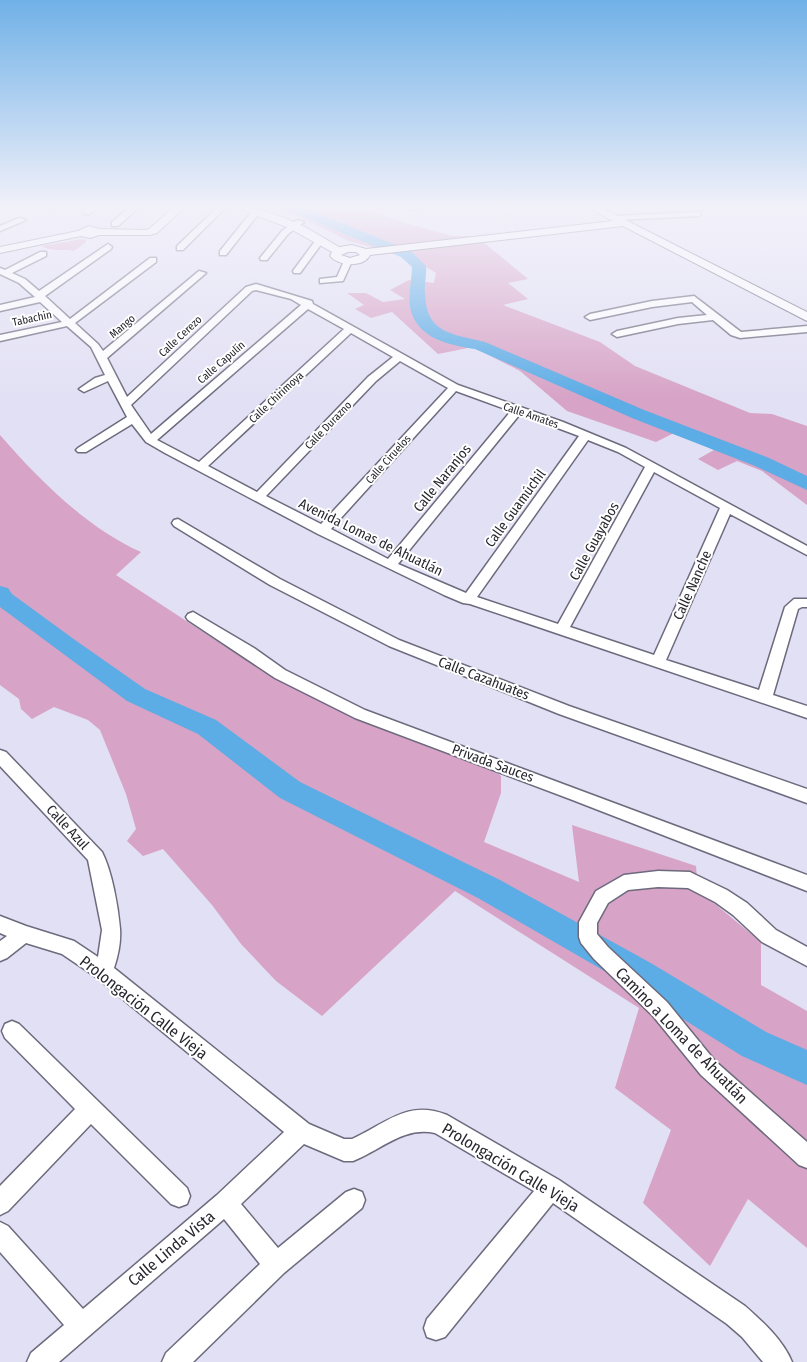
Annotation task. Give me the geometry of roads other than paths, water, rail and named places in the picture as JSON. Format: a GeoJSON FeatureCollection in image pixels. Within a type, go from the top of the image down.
{"type":"FeatureCollection","features":[{"type":"Feature","properties":{"kind":"street"},"geometry":{"type":"LineString","coordinates":[[0,308],[41,297],[77,271]]}},
{"type":"Feature","properties":{"kind":"street"},"geometry":{"type":"LineString","coordinates":[[70,323],[139,271]]}},
{"type":"Feature","properties":{"kind":"street"},"geometry":{"type":"LineString","coordinates":[[323,281],[340,279],[344,271]]}},
{"type":"Feature","properties":{"kind":"street"},"geometry":{"type":"LineString","coordinates":[[716,271],[807,317]]}},
{"type":"Feature","properties":{"kind":"street","name":"Mango"},"geometry":{"type":"LineString","coordinates":[[102,357],[202,273]]}},
{"type":"Feature","properties":{"kind":"street","name":"Avenida Lomas de Ahuatlán"},"geometry":{"type":"LineString","coordinates":[[6,276],[41,297],[95,346],[133,418],[150,440],[322,531],[390,565],[468,600],[807,712]]}},
{"type":"Feature","properties":{"kind":"street","name":"Calle Amates"},"geometry":{"type":"LineString","coordinates":[[252,288],[274,291],[308,304],[398,357],[454,386],[586,435],[652,465],[726,508],[807,551]]}},
{"type":"Feature","properties":{"kind":"street","name":"Calle Cerezo"},"geometry":{"type":"LineString","coordinates":[[126,404],[252,288]]}},
{"type":"Feature","properties":{"kind":"street"},"geometry":{"type":"LineString","coordinates":[[590,317],[652,304],[690,299],[697,301],[734,333],[740,335],[807,329]]}},
{"type":"Feature","properties":{"kind":"street","name":"Calle Capulín"},"geometry":{"type":"LineString","coordinates":[[150,440],[308,304]]}},
{"type":"Feature","properties":{"kind":"street"},"geometry":{"type":"LineString","coordinates":[[617,334],[678,321],[714,317]]}},
{"type":"Feature","properties":{"kind":"street","name":"Tabachin"},"geometry":{"type":"LineString","coordinates":[[0,338],[70,323]]}},
{"type":"Feature","properties":{"kind":"street","name":"Calle Chirimoya"},"geometry":{"type":"LineString","coordinates":[[201,466],[351,328]]}},
{"type":"Feature","properties":{"kind":"street","name":"Calle Durazno"},"geometry":{"type":"LineString","coordinates":[[259,497],[372,379],[398,357]]}},
{"type":"Feature","properties":{"kind":"street"},"geometry":{"type":"LineString","coordinates":[[84,389],[98,380],[111,377]]}},
{"type":"Feature","properties":{"kind":"street","name":"Calle Ciruelos"},"geometry":{"type":"LineString","coordinates":[[322,531],[454,386]]}},
{"type":"Feature","properties":{"kind":"street","name":"Calle Naranjos"},"geometry":{"type":"LineString","coordinates":[[390,565],[517,410]]}},
{"type":"Feature","properties":{"kind":"street"},"geometry":{"type":"LineString","coordinates":[[82,450],[133,418]]}},
{"type":"Feature","properties":{"kind":"street","name":"Calle Guamúchil"},"geometry":{"type":"LineString","coordinates":[[468,600],[586,435]]}},
{"type":"Feature","properties":{"kind":"street","name":"Calle Guayabos"},"geometry":{"type":"LineString","coordinates":[[561,631],[652,465]]}},
{"type":"Feature","properties":{"kind":"street","name":"Calle Nanche"},"geometry":{"type":"LineString","coordinates":[[658,662],[726,508]]}},
{"type":"Feature","properties":{"kind":"street","name":"Calle Cazahuates"},"geometry":{"type":"LineString","coordinates":[[178,523],[275,582],[394,643],[564,710],[807,796]]}},
{"type":"Feature","properties":{"kind":"street"},"geometry":{"type":"LineString","coordinates":[[764,698],[792,607],[799,602],[807,603]]}},
{"type":"Feature","properties":{"kind":"street","name":"Privada Sauces"},"geometry":{"type":"LineString","coordinates":[[193,617],[280,674],[360,714],[576,794],[807,883]]}},
{"type":"Feature","properties":{"kind":"street","name":"Calle Azul"},"geometry":{"type":"LineString","coordinates":[[0,756],[96,857],[102,873],[111,930],[109,954],[103,971]]}},
{"type":"Feature","properties":{"kind":"street","name":"Camino a Loma de Ahuatlán"},"geometry":{"type":"LineString","coordinates":[[807,957],[769,936],[740,909],[721,896],[690,880],[658,879],[624,883],[602,897],[588,922],[595,945],[660,1009],[708,1068],[807,1157]]}},
{"type":"Feature","properties":{"kind":"street","name":"Prolongación Calle Vieja"},"geometry":{"type":"LineString","coordinates":[[0,924],[23,934],[66,947],[103,971],[301,1132],[344,1150],[353,1150],[406,1121],[428,1120],[439,1123],[550,1188],[736,1315],[780,1362]]}},
{"type":"Feature","properties":{"kind":"street"},"geometry":{"type":"LineString","coordinates":[[0,952],[23,934]]}},
{"type":"Feature","properties":{"kind":"street"},"geometry":{"type":"LineString","coordinates":[[12,1031],[179,1196]]}},
{"type":"Feature","properties":{"kind":"street"},"geometry":{"type":"LineString","coordinates":[[0,1203],[91,1108]]}},
{"type":"Feature","properties":{"kind":"street","name":"Calle Linda Vista"},"geometry":{"type":"LineString","coordinates":[[40,1362],[224,1203],[301,1132]]}},
{"type":"Feature","properties":{"kind":"street"},"geometry":{"type":"LineString","coordinates":[[436,1328],[550,1188]]}},
{"type":"Feature","properties":{"kind":"street"},"geometry":{"type":"LineString","coordinates":[[175,1362],[276,1265],[354,1200]]}},
{"type":"Feature","properties":{"kind":"street"},"geometry":{"type":"LineString","coordinates":[[224,1203],[276,1265]]}},
{"type":"Feature","properties":{"kind":"street"},"geometry":{"type":"LineString","coordinates":[[0,1234],[81,1325]]}},
{"type":"Feature","properties":{"kind":"waterway"},"geometry":{"type":"LineString","coordinates":[[419,271],[418,307],[427,326],[435,332],[455,341],[479,345],[638,414],[762,462],[807,484]]}},
{"type":"Feature","properties":{"kind":"waterway"},"geometry":{"type":"LineString","coordinates":[[0,593],[4,599],[66,646],[136,695],[207,727],[290,790],[489,889],[638,973],[754,1044],[807,1068]]}}]}
